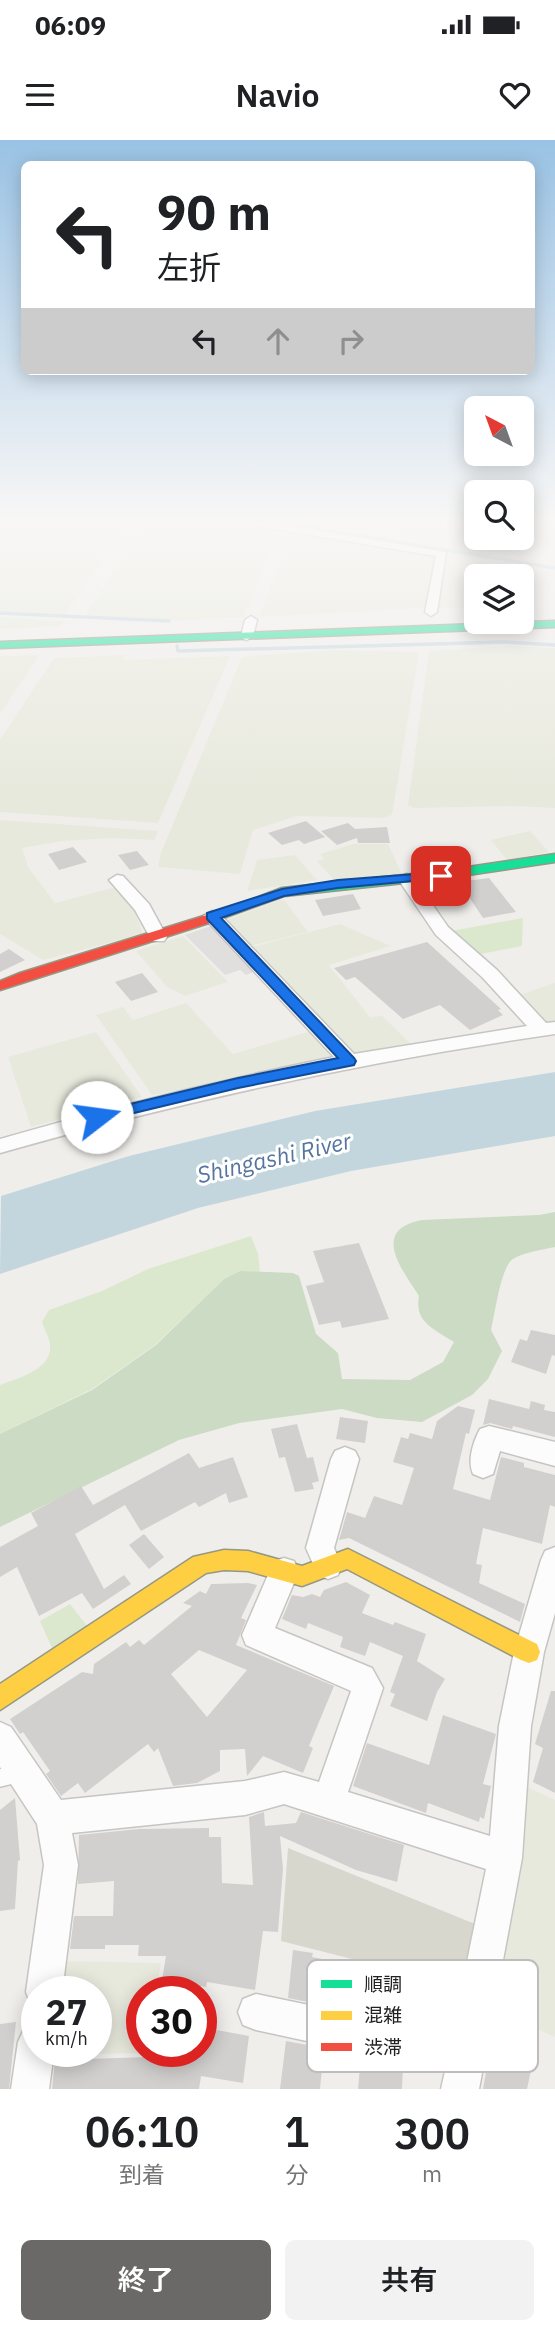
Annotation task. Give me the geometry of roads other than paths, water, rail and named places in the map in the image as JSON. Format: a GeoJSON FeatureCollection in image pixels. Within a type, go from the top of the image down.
{"type":"FeatureCollection","features":[{"type":"Feature","properties":{"kind":"main road"},"geometry":{"type":"LineString","coordinates":[[534,616],[555,615]]}},
{"type":"Feature","properties":{"kind":"main road"},"geometry":{"type":"LineString","coordinates":[[0,645],[438,616],[464,620]]}},
{"type":"Feature","properties":{"kind":"main road"},"geometry":{"type":"LineString","coordinates":[[0,639],[464,622]]}},
{"type":"Feature","properties":{"kind":"main road"},"geometry":{"type":"LineString","coordinates":[[534,625],[555,626]]}},
{"type":"Feature","properties":{"kind":"main road"},"geometry":{"type":"LineString","coordinates":[[0,986],[46,967],[158,937],[282,892],[405,879],[555,858]]}},
{"type":"Feature","properties":{"kind":"main road"},"geometry":{"type":"LineString","coordinates":[[0,1698],[201,1564],[224,1560],[248,1561],[302,1576],[348,1559],[529,1653]]}},
{"type":"Feature","properties":{"kind":"street"},"geometry":{"type":"LineString","coordinates":[[405,879],[442,931],[548,1029]]}},
{"type":"Feature","properties":{"kind":"street"},"geometry":{"type":"LineString","coordinates":[[117,880],[143,908],[158,937]]}},
{"type":"Feature","properties":{"kind":"street"},"geometry":{"type":"LineString","coordinates":[[212,916],[349,1061]]}},
{"type":"Feature","properties":{"kind":"street"},"geometry":{"type":"LineString","coordinates":[[0,1146],[169,1098],[349,1061],[548,1029]]}},
{"type":"Feature","properties":{"kind":"street"},"geometry":{"type":"LineString","coordinates":[[483,1466],[489,1437],[555,1454]]}},
{"type":"Feature","properties":{"kind":"street"},"geometry":{"type":"LineString","coordinates":[[328,1566],[320,1548],[345,1459]]}},
{"type":"Feature","properties":{"kind":"street"},"geometry":{"type":"LineString","coordinates":[[485,1960],[505,1858],[515,1726],[529,1653],[555,1560]]}},
{"type":"Feature","properties":{"kind":"street"},"geometry":{"type":"LineString","coordinates":[[284,1571],[257,1635],[361,1679],[367,1688],[329,1800]]}},
{"type":"Feature","properties":{"kind":"street"},"geometry":{"type":"LineString","coordinates":[[0,1738],[11,1775],[53,1818],[61,1865],[46,1976]]}},
{"type":"Feature","properties":{"kind":"street"},"geometry":{"type":"LineString","coordinates":[[53,1818],[245,1798],[284,1787],[505,1858]]}},
{"type":"Feature","properties":{"kind":"street"},"geometry":{"type":"LineString","coordinates":[[256,2012],[307,2027]]}},
{"type":"Feature","properties":{"kind":"street"},"geometry":{"type":"LineString","coordinates":[[30,2089],[33,2067]]}},
{"type":"Feature","properties":{"kind":"water","name":"Shingashi River"},"geometry":{"type":"Polygon","coordinates":[[[555,1072],[555,1136],[351,1171],[198,1208],[0,1274],[1,1196],[129,1156],[315,1111],[555,1072]]]}},
{"type":"Feature","properties":{"kind":"waterway"},"geometry":{"type":"LineString","coordinates":[[0,613],[169,621]]}},
{"type":"Feature","properties":{"kind":"waterway"},"geometry":{"type":"LineString","coordinates":[[177,646],[178,651],[504,642],[555,645]]}}]}
